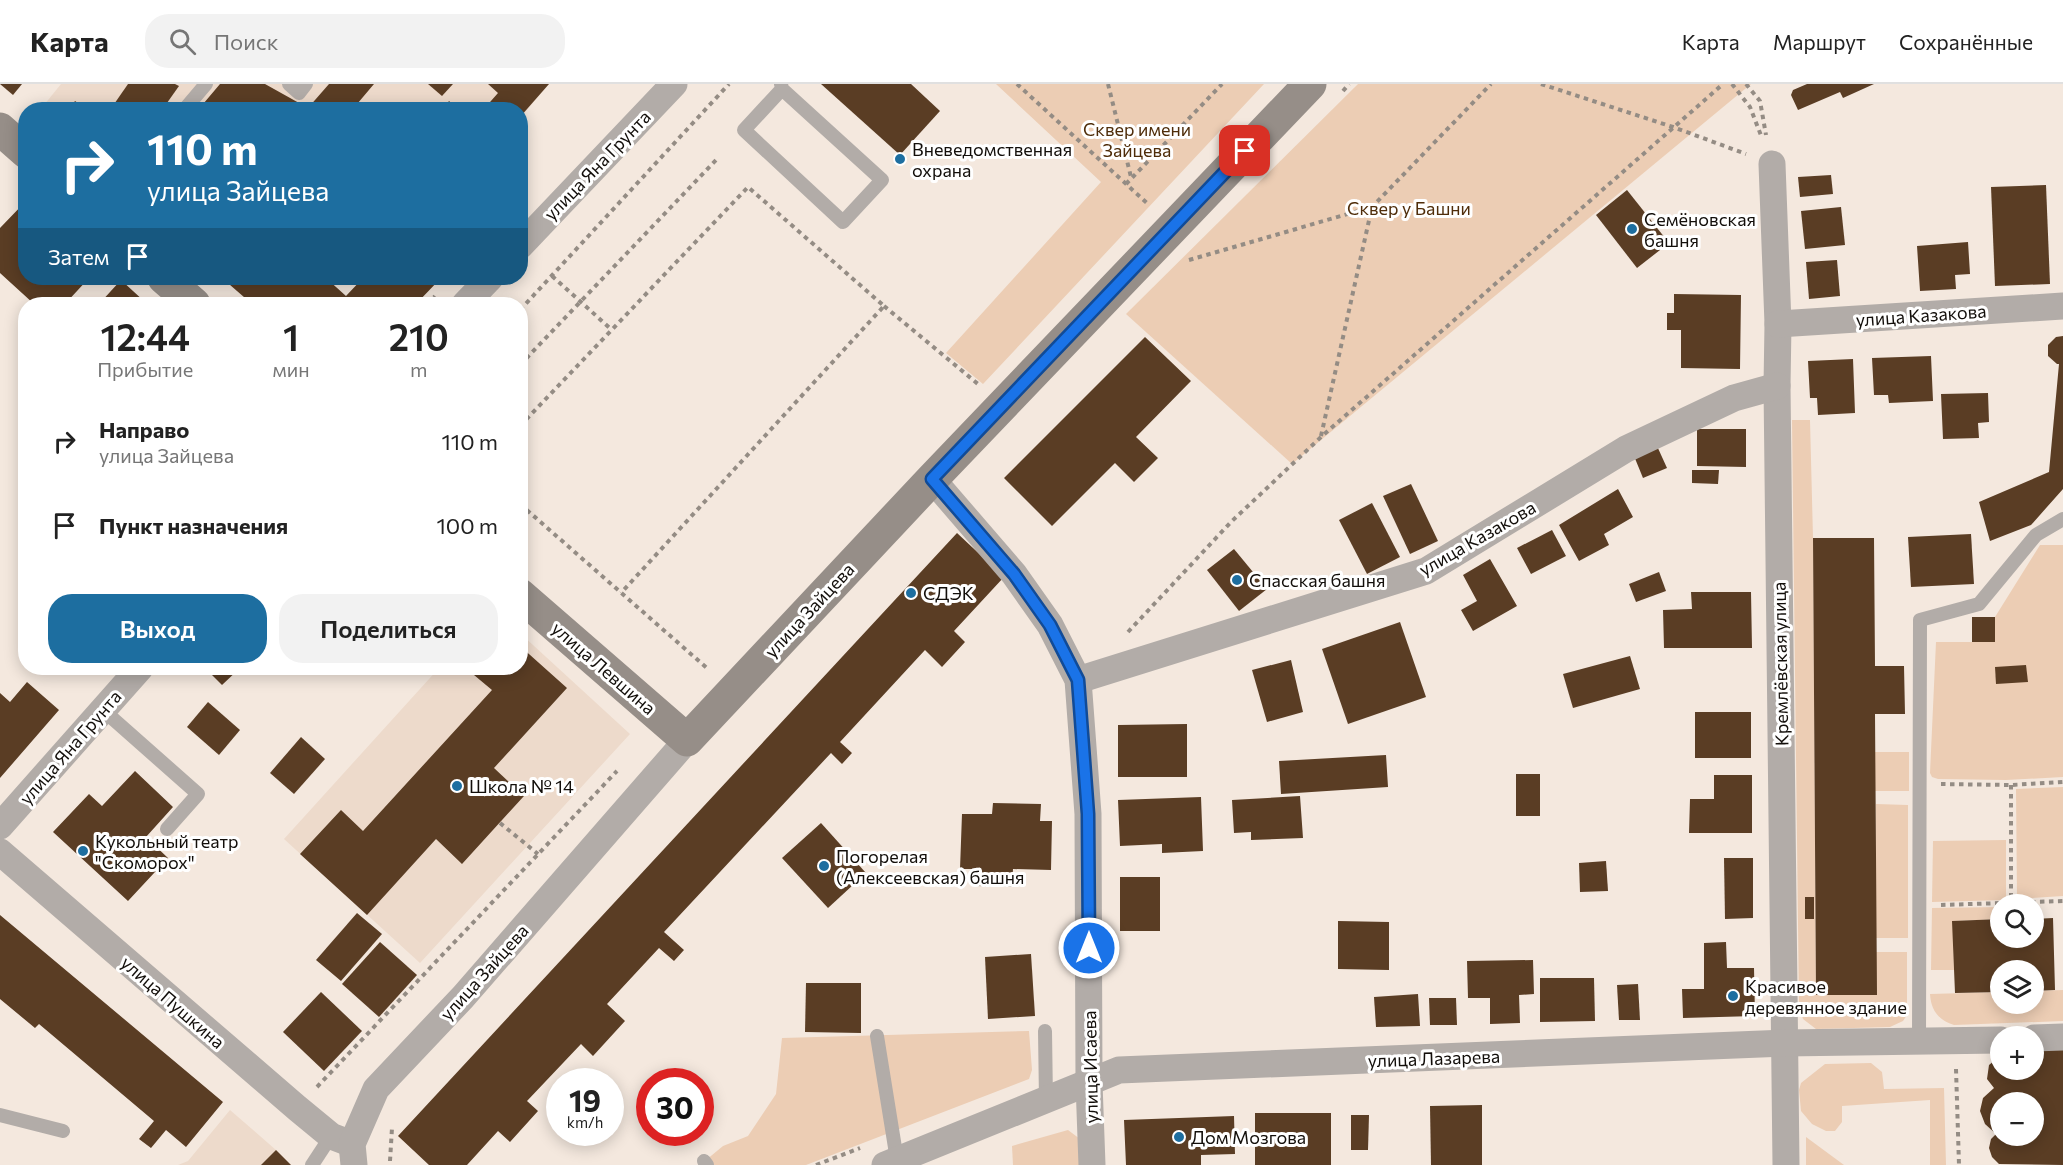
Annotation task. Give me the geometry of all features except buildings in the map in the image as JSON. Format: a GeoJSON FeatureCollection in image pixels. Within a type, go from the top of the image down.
{"type":"FeatureCollection","features":[{"type":"Feature","properties":{"kind":"street","name":"улица Зайцева"},"geometry":{"type":"LineString","coordinates":[[346,1148],[376,1089],[463,997],[687,740],[932,479],[1310,84]]}},
{"type":"Feature","properties":{"kind":"street","name":"улица Яна Грунта"},"geometry":{"type":"LineString","coordinates":[[528,237],[666,86]]}},
{"type":"Feature","properties":{"kind":"street"},"geometry":{"type":"LineString","coordinates":[[0,129],[18,145]]}},
{"type":"Feature","properties":{"kind":"street","name":"Кремлёвская улица"},"geometry":{"type":"LineString","coordinates":[[1772,164],[1778,324],[1776,386],[1786,1165]]}},
{"type":"Feature","properties":{"kind":"street"},"geometry":{"type":"LineString","coordinates":[[172,285],[186,297]]}},
{"type":"Feature","properties":{"kind":"street"},"geometry":{"type":"LineString","coordinates":[[472,297],[483,285]]}},
{"type":"Feature","properties":{"kind":"street","name":"улица Казакова"},"geometry":{"type":"LineString","coordinates":[[1778,324],[2063,306]]}},
{"type":"Feature","properties":{"kind":"street","name":"улица Казакова"},"geometry":{"type":"LineString","coordinates":[[1078,680],[1124,653],[1426,571],[1626,449],[1734,398],[1776,386]]}},
{"type":"Feature","properties":{"kind":"street","name":"улица Исаева"},"geometry":{"type":"LineString","coordinates":[[932,479],[1014,574],[1050,625],[1078,680],[1088,814],[1089,1083],[1092,1165]]}},
{"type":"Feature","properties":{"kind":"street","name":"улица Левшина"},"geometry":{"type":"LineString","coordinates":[[528,602],[687,740]]}},
{"type":"Feature","properties":{"kind":"street","name":"улица Яна Грунта"},"geometry":{"type":"LineString","coordinates":[[0,826],[134,675]]}},
{"type":"Feature","properties":{"kind":"street","name":"улица Пушкина"},"geometry":{"type":"LineString","coordinates":[[0,852],[346,1148]]}},
{"type":"Feature","properties":{"kind":"street"},"geometry":{"type":"LineString","coordinates":[[2044,1038],[2063,1037]]}},
{"type":"Feature","properties":{"kind":"street","name":"улица Лазарева"},"geometry":{"type":"LineString","coordinates":[[891,1163],[1119,1070],[1784,1043],[1990,1040]]}},
{"type":"Feature","properties":{"kind":"lane"},"geometry":{"type":"LineString","coordinates":[[191,102],[206,84]]}},
{"type":"Feature","properties":{"kind":"lane"},"geometry":{"type":"LineString","coordinates":[[289,84],[299,93],[306,84]]}},
{"type":"Feature","properties":{"kind":"lane"},"geometry":{"type":"LineString","coordinates":[[782,86],[882,180],[843,222],[744,130],[782,86]]}},
{"type":"Feature","properties":{"kind":"lane"},"geometry":{"type":"LineString","coordinates":[[1919,1042],[1920,620],[1979,604],[2036,536],[2063,519]]}},
{"type":"Feature","properties":{"kind":"lane"},"geometry":{"type":"LineString","coordinates":[[103,710],[198,794],[167,829]]}},
{"type":"Feature","properties":{"kind":"lane"},"geometry":{"type":"LineString","coordinates":[[1045,1031],[1046,1101]]}},
{"type":"Feature","properties":{"kind":"lane"},"geometry":{"type":"LineString","coordinates":[[877,1035],[891,1163]]}},
{"type":"Feature","properties":{"kind":"lane"},"geometry":{"type":"LineString","coordinates":[[0,1115],[63,1131]]}},
{"type":"Feature","properties":{"kind":"lane"},"geometry":{"type":"LineString","coordinates":[[312,1165],[346,1148]]}},
{"type":"Feature","properties":{"kind":"path"},"geometry":{"type":"LineString","coordinates":[[528,302],[729,84]]}},
{"type":"Feature","properties":{"kind":"path"},"geometry":{"type":"LineString","coordinates":[[1017,84],[1151,207]]}},
{"type":"Feature","properties":{"kind":"path"},"geometry":{"type":"LineString","coordinates":[[1108,84],[1131,178]]}},
{"type":"Feature","properties":{"kind":"path"},"geometry":{"type":"LineString","coordinates":[[1126,184],[1222,84]]}},
{"type":"Feature","properties":{"kind":"path"},"geometry":{"type":"LineString","coordinates":[[1186,261],[1372,207],[1491,84]]}},
{"type":"Feature","properties":{"kind":"path"},"geometry":{"type":"LineString","coordinates":[[1541,84],[1772,164]]}},
{"type":"Feature","properties":{"kind":"path"},"geometry":{"type":"LineString","coordinates":[[1124,653],[1231,522],[1320,437],[1723,84]]}},
{"type":"Feature","properties":{"kind":"path"},"geometry":{"type":"LineString","coordinates":[[1732,84],[1750,107],[1772,164]]}},
{"type":"Feature","properties":{"kind":"path"},"geometry":{"type":"LineString","coordinates":[[1746,84],[1760,101],[1772,164]]}},
{"type":"Feature","properties":{"kind":"path"},"geometry":{"type":"LineString","coordinates":[[528,357],[716,160]]}},
{"type":"Feature","properties":{"kind":"path"},"geometry":{"type":"LineString","coordinates":[[528,418],[748,187],[981,387]]}},
{"type":"Feature","properties":{"kind":"path"},"geometry":{"type":"LineString","coordinates":[[1320,437],[1372,207]]}},
{"type":"Feature","properties":{"kind":"path"},"geometry":{"type":"LineString","coordinates":[[552,276],[612,330]]}},
{"type":"Feature","properties":{"kind":"path"},"geometry":{"type":"LineString","coordinates":[[621,593],[884,306]]}},
{"type":"Feature","properties":{"kind":"path"},"geometry":{"type":"LineString","coordinates":[[528,511],[711,671]]}},
{"type":"Feature","properties":{"kind":"path"},"geometry":{"type":"LineString","coordinates":[[1920,784],[2011,785],[2063,782]]}},
{"type":"Feature","properties":{"kind":"path"},"geometry":{"type":"LineString","coordinates":[[2011,785],[2011,894]]}},
{"type":"Feature","properties":{"kind":"path"},"geometry":{"type":"LineString","coordinates":[[500,823],[538,854]]}},
{"type":"Feature","properties":{"kind":"path"},"geometry":{"type":"LineString","coordinates":[[2044,902],[2063,901]]}},
{"type":"Feature","properties":{"kind":"path"},"geometry":{"type":"LineString","coordinates":[[1920,906],[1990,904]]}},
{"type":"Feature","properties":{"kind":"path"},"geometry":{"type":"LineString","coordinates":[[1956,1041],[1959,1165]]}},
{"type":"Feature","properties":{"kind":"shaded area"},"geometry":{"type":"Polygon","coordinates":[[[61,84],[549,84],[528,109],[528,102],[46,102],[61,84]]]}},
{"type":"Feature","properties":{"kind":"shaded area","name":"Школа № 14"},"geometry":{"type":"Polygon","coordinates":[[[528,640],[630,734],[420,963],[284,839],[433,675],[528,675],[528,640]]]}},
{"type":"Feature","properties":{"kind":"shaded area"},"geometry":{"type":"Polygon","coordinates":[[[230,1110],[291,1165],[178,1165],[188,1161],[230,1110]]]}},
{"type":"Feature","properties":{"kind":"green space","name":"Сквер имени Зайцева"},"geometry":{"type":"Polygon","coordinates":[[[996,84],[1264,84],[983,384],[946,353],[1101,182],[996,84]]]}},
{"type":"Feature","properties":{"kind":"green space","name":"Сквер у Башни"},"geometry":{"type":"Polygon","coordinates":[[[1358,84],[1751,84],[1292,464],[1126,314],[1358,84]]]}},
{"type":"Feature","properties":{"kind":"green space"},"geometry":{"type":"Polygon","coordinates":[[[1792,420],[1810,420],[1816,995],[1876,995],[1876,952],[1907,952],[1907,1015],[1903,1021],[1890,1027],[1816,1029],[1803,1019],[1799,1007],[1792,420]]]}},
{"type":"Feature","properties":{"kind":"green space"},"geometry":{"type":"Polygon","coordinates":[[[2040,545],[2063,545],[2063,777],[2006,780],[1932,777],[1930,773],[1936,642],[1995,642],[1995,617],[2040,545]]]}},
{"type":"Feature","properties":{"kind":"green space"},"geometry":{"type":"Polygon","coordinates":[[[1875,752],[1909,752],[1909,791],[1875,791],[1875,752]]]}},
{"type":"Feature","properties":{"kind":"green space"},"geometry":{"type":"Polygon","coordinates":[[[2063,787],[2063,896],[2044,897],[2044,894],[2017,894],[2016,789],[2063,787]]]}},
{"type":"Feature","properties":{"kind":"green space"},"geometry":{"type":"Polygon","coordinates":[[[1876,804],[1908,805],[1908,938],[1876,938],[1876,804]]]}},
{"type":"Feature","properties":{"kind":"green space"},"geometry":{"type":"Polygon","coordinates":[[[2006,840],[2006,894],[1990,894],[1990,900],[1932,902],[1933,841],[2006,840]]]}},
{"type":"Feature","properties":{"kind":"green space"},"geometry":{"type":"Polygon","coordinates":[[[1990,907],[1990,919],[1953,921],[1954,970],[1931,970],[1932,908],[1990,907]]]}},
{"type":"Feature","properties":{"kind":"green space"},"geometry":{"type":"Polygon","coordinates":[[[2063,990],[2063,1021],[1954,1025],[1936,1014],[1930,994],[1990,992],[1990,1014],[2044,1014],[2044,991],[2063,990]]]}},
{"type":"Feature","properties":{"kind":"green space"},"geometry":{"type":"Polygon","coordinates":[[[1029,1031],[1032,1070],[1029,1079],[806,1165],[700,1165],[723,1146],[748,1136],[776,1094],[782,1038],[1029,1031]]]}},
{"type":"Feature","properties":{"kind":"green space"},"geometry":{"type":"Polygon","coordinates":[[[1871,1063],[1882,1072],[1884,1089],[1944,1088],[1946,1165],[1930,1165],[1930,1100],[1842,1106],[1842,1122],[1835,1131],[1826,1131],[1812,1124],[1801,1111],[1799,1090],[1801,1083],[1825,1064],[1871,1063]]]}},
{"type":"Feature","properties":{"kind":"green space"},"geometry":{"type":"Polygon","coordinates":[[[1068,1130],[1080,1139],[1080,1165],[1013,1165],[1012,1146],[1068,1130]]]}},
{"type":"Feature","properties":{"kind":"green space"},"geometry":{"type":"Polygon","coordinates":[[[1806,1137],[1844,1165],[1806,1165],[1806,1137]]]}},
{"type":"Feature","properties":{"kind":"place","name":"Вневедомственная охрана"},"geometry":{"type":"Point","coordinates":[900,159]}},
{"type":"Feature","properties":{"kind":"place","name":"Семёновская башня"},"geometry":{"type":"Point","coordinates":[1632,229]}},
{"type":"Feature","properties":{"kind":"place","name":"Спасская башня"},"geometry":{"type":"Point","coordinates":[1237,580]}},
{"type":"Feature","properties":{"kind":"place","name":"СДЭК"},"geometry":{"type":"Point","coordinates":[911,593]}},
{"type":"Feature","properties":{"kind":"place","name":"Школа № 14"},"geometry":{"type":"Point","coordinates":[457,786]}},
{"type":"Feature","properties":{"kind":"place","name":"Кукольный театр \"Скоморох\""},"geometry":{"type":"Point","coordinates":[83,851]}},
{"type":"Feature","properties":{"kind":"place","name":"Погорелая (Алексеевская) башня"},"geometry":{"type":"Point","coordinates":[824,866]}},
{"type":"Feature","properties":{"kind":"place","name":"Красивое деревянное здание"},"geometry":{"type":"Point","coordinates":[1733,996]}},
{"type":"Feature","properties":{"kind":"place","name":"Дом Мозгова"},"geometry":{"type":"Point","coordinates":[1179,1137]}},
{"type":"Feature","properties":{"kind":"route"},"geometry":{"type":"LineString","coordinates":[[1089,948],[1088,814],[1078,680],[1050,625],[1014,574],[932,479],[1245,151]]}}]}
